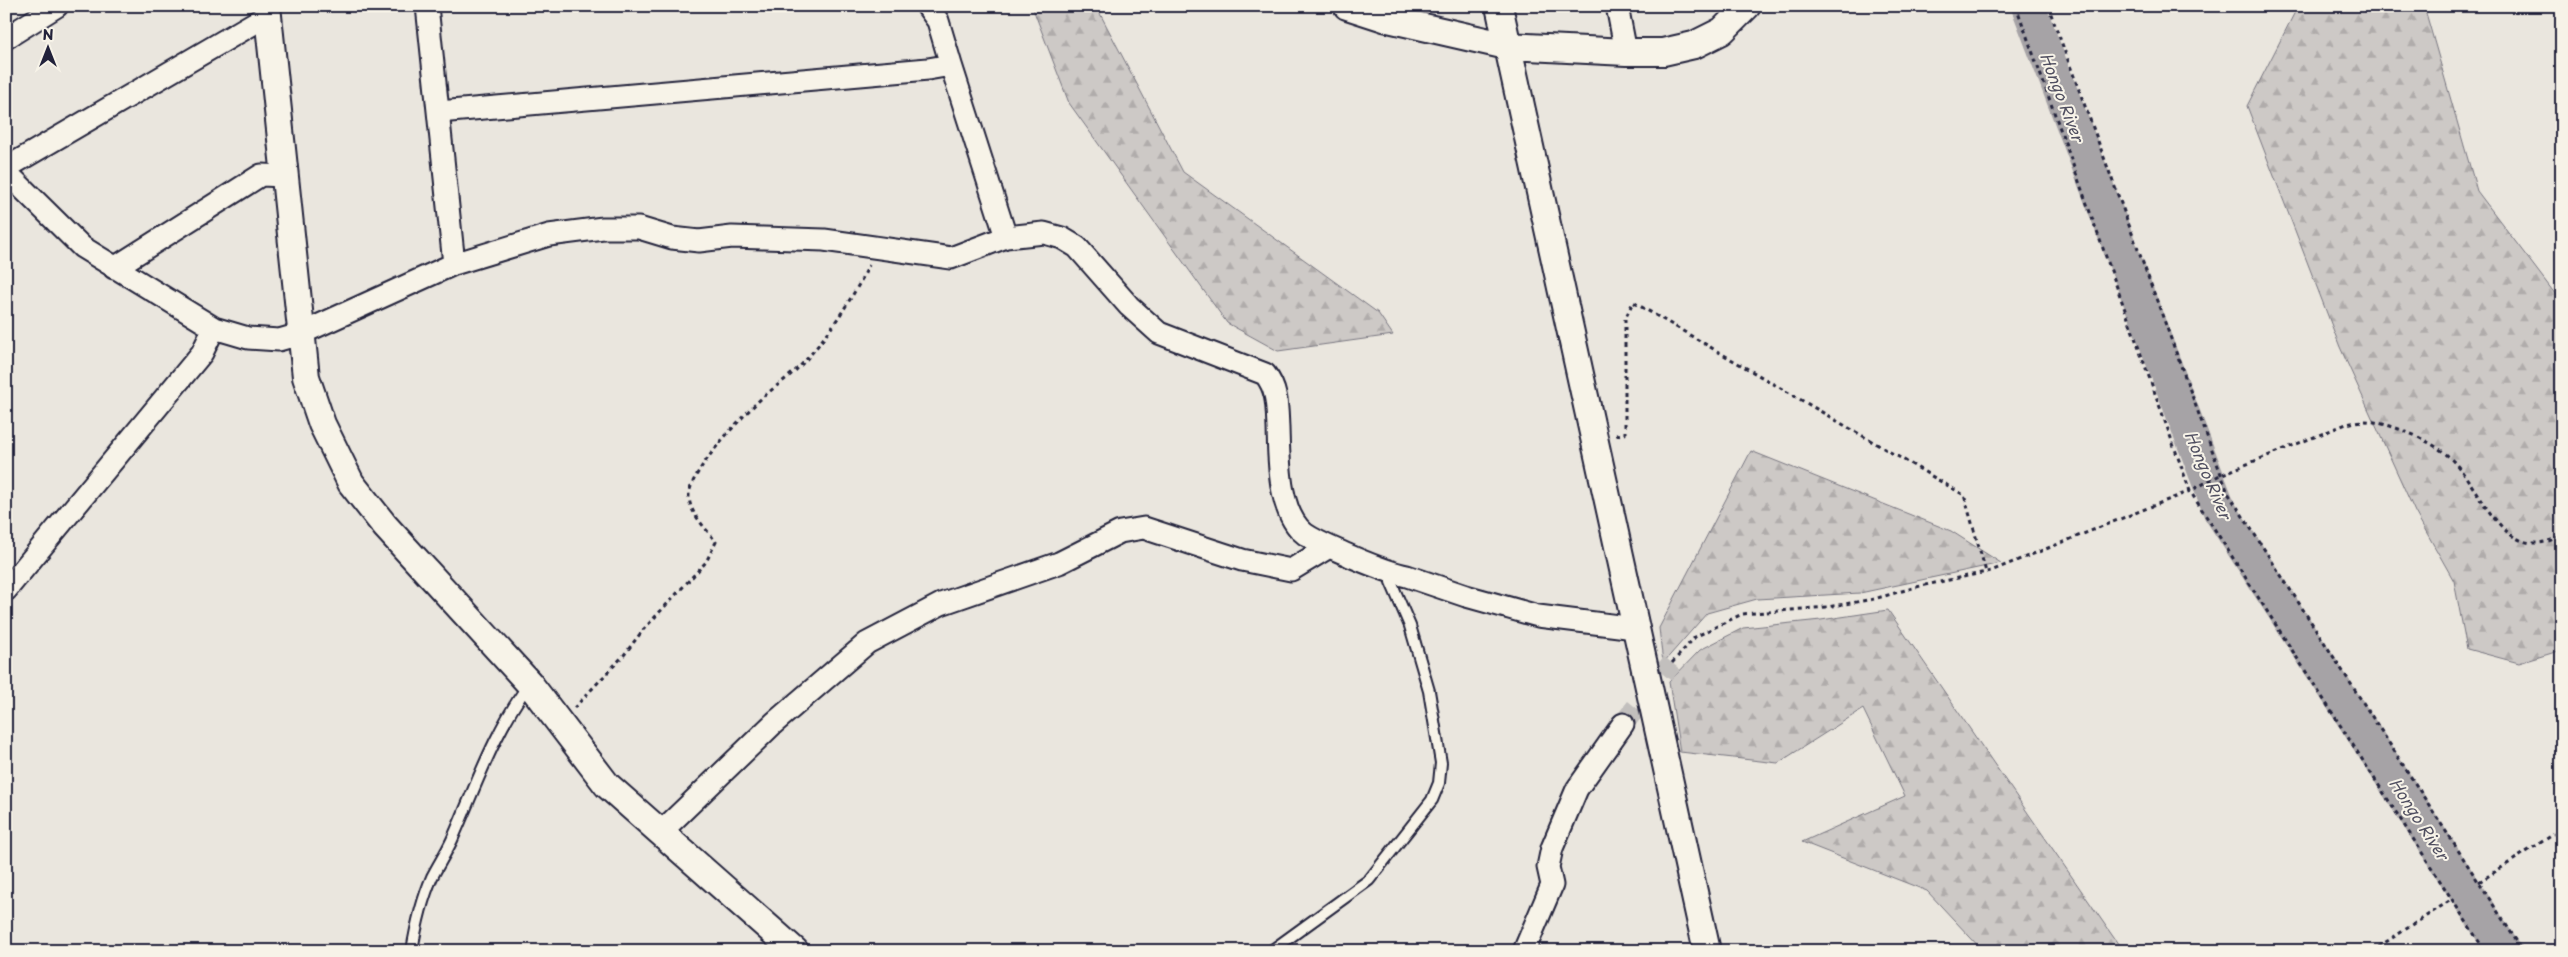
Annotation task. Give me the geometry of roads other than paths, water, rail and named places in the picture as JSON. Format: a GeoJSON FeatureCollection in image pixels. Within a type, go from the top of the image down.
{"type":"FeatureCollection","features":[{"type":"Feature","properties":{"kind":"street"},"geometry":{"type":"LineString","coordinates":[[6,38],[57,6]]}},
{"type":"Feature","properties":{"kind":"street"},"geometry":{"type":"LineString","coordinates":[[427,6],[454,264]]}},
{"type":"Feature","properties":{"kind":"street"},"geometry":{"type":"LineString","coordinates":[[927,6],[938,21],[1006,237]]}},
{"type":"Feature","properties":{"kind":"street"},"geometry":{"type":"LineString","coordinates":[[1347,6],[1383,12],[1507,46],[1626,52],[1663,52],[1694,45],[1722,31],[1747,6]]}},
{"type":"Feature","properties":{"kind":"street"},"geometry":{"type":"LineString","coordinates":[[1499,6],[1707,951]]}},
{"type":"Feature","properties":{"kind":"street"},"geometry":{"type":"LineString","coordinates":[[1618,6],[1626,52]]}},
{"type":"Feature","properties":{"kind":"street"},"geometry":{"type":"LineString","coordinates":[[6,168],[267,11],[306,377],[322,424],[351,483],[385,526],[530,683],[607,784],[795,951]]}},
{"type":"Feature","properties":{"kind":"street"},"geometry":{"type":"LineString","coordinates":[[439,112],[928,69],[951,65]]}},
{"type":"Feature","properties":{"kind":"street"},"geometry":{"type":"LineString","coordinates":[[6,172],[82,247],[114,268],[214,328],[248,338],[279,340],[300,334],[454,264],[549,236],[603,228],[639,228],[672,238],[699,241],[732,237],[824,240],[951,258],[1006,237],[1044,233],[1062,238],[1077,247],[1129,306],[1158,333],[1265,374],[1273,383],[1277,400],[1282,489],[1295,524],[1304,534],[1329,547],[1391,573],[1538,616],[1635,628]]}},
{"type":"Feature","properties":{"kind":"street"},"geometry":{"type":"LineString","coordinates":[[114,268],[261,175],[285,176]]}},
{"type":"Feature","properties":{"kind":"street"},"geometry":{"type":"LineString","coordinates":[[6,590],[202,353],[214,328]]}},
{"type":"Feature","properties":{"kind":"street"},"geometry":{"type":"LineString","coordinates":[[661,832],[774,723],[867,643],[941,604],[1059,563],[1120,532],[1144,528],[1242,560],[1291,570],[1329,547]]}},
{"type":"Feature","properties":{"kind":"street"},"geometry":{"type":"LineString","coordinates":[[1524,951],[1552,885],[1548,867],[1552,848],[1577,789],[1623,724]]}},
{"type":"Feature","properties":{"kind":"lane"},"geometry":{"type":"LineString","coordinates":[[1271,951],[1369,880],[1432,800],[1439,783],[1441,763],[1429,692],[1410,626],[1391,582],[1391,573]]}},
{"type":"Feature","properties":{"kind":"lane"},"geometry":{"type":"LineString","coordinates":[[412,951],[423,902],[432,877],[451,842],[490,749],[508,712],[530,683]]}},
{"type":"Feature","properties":{"kind":"waterway","name":"Hongo River"},"geometry":{"type":"LineString","coordinates":[[2028,6],[2220,511],[2504,951]]}},
{"type":"Feature","properties":{"kind":"tunnel"},"geometry":{"type":"LineString","coordinates":[[1623,724],[1672,663]]}}]}
